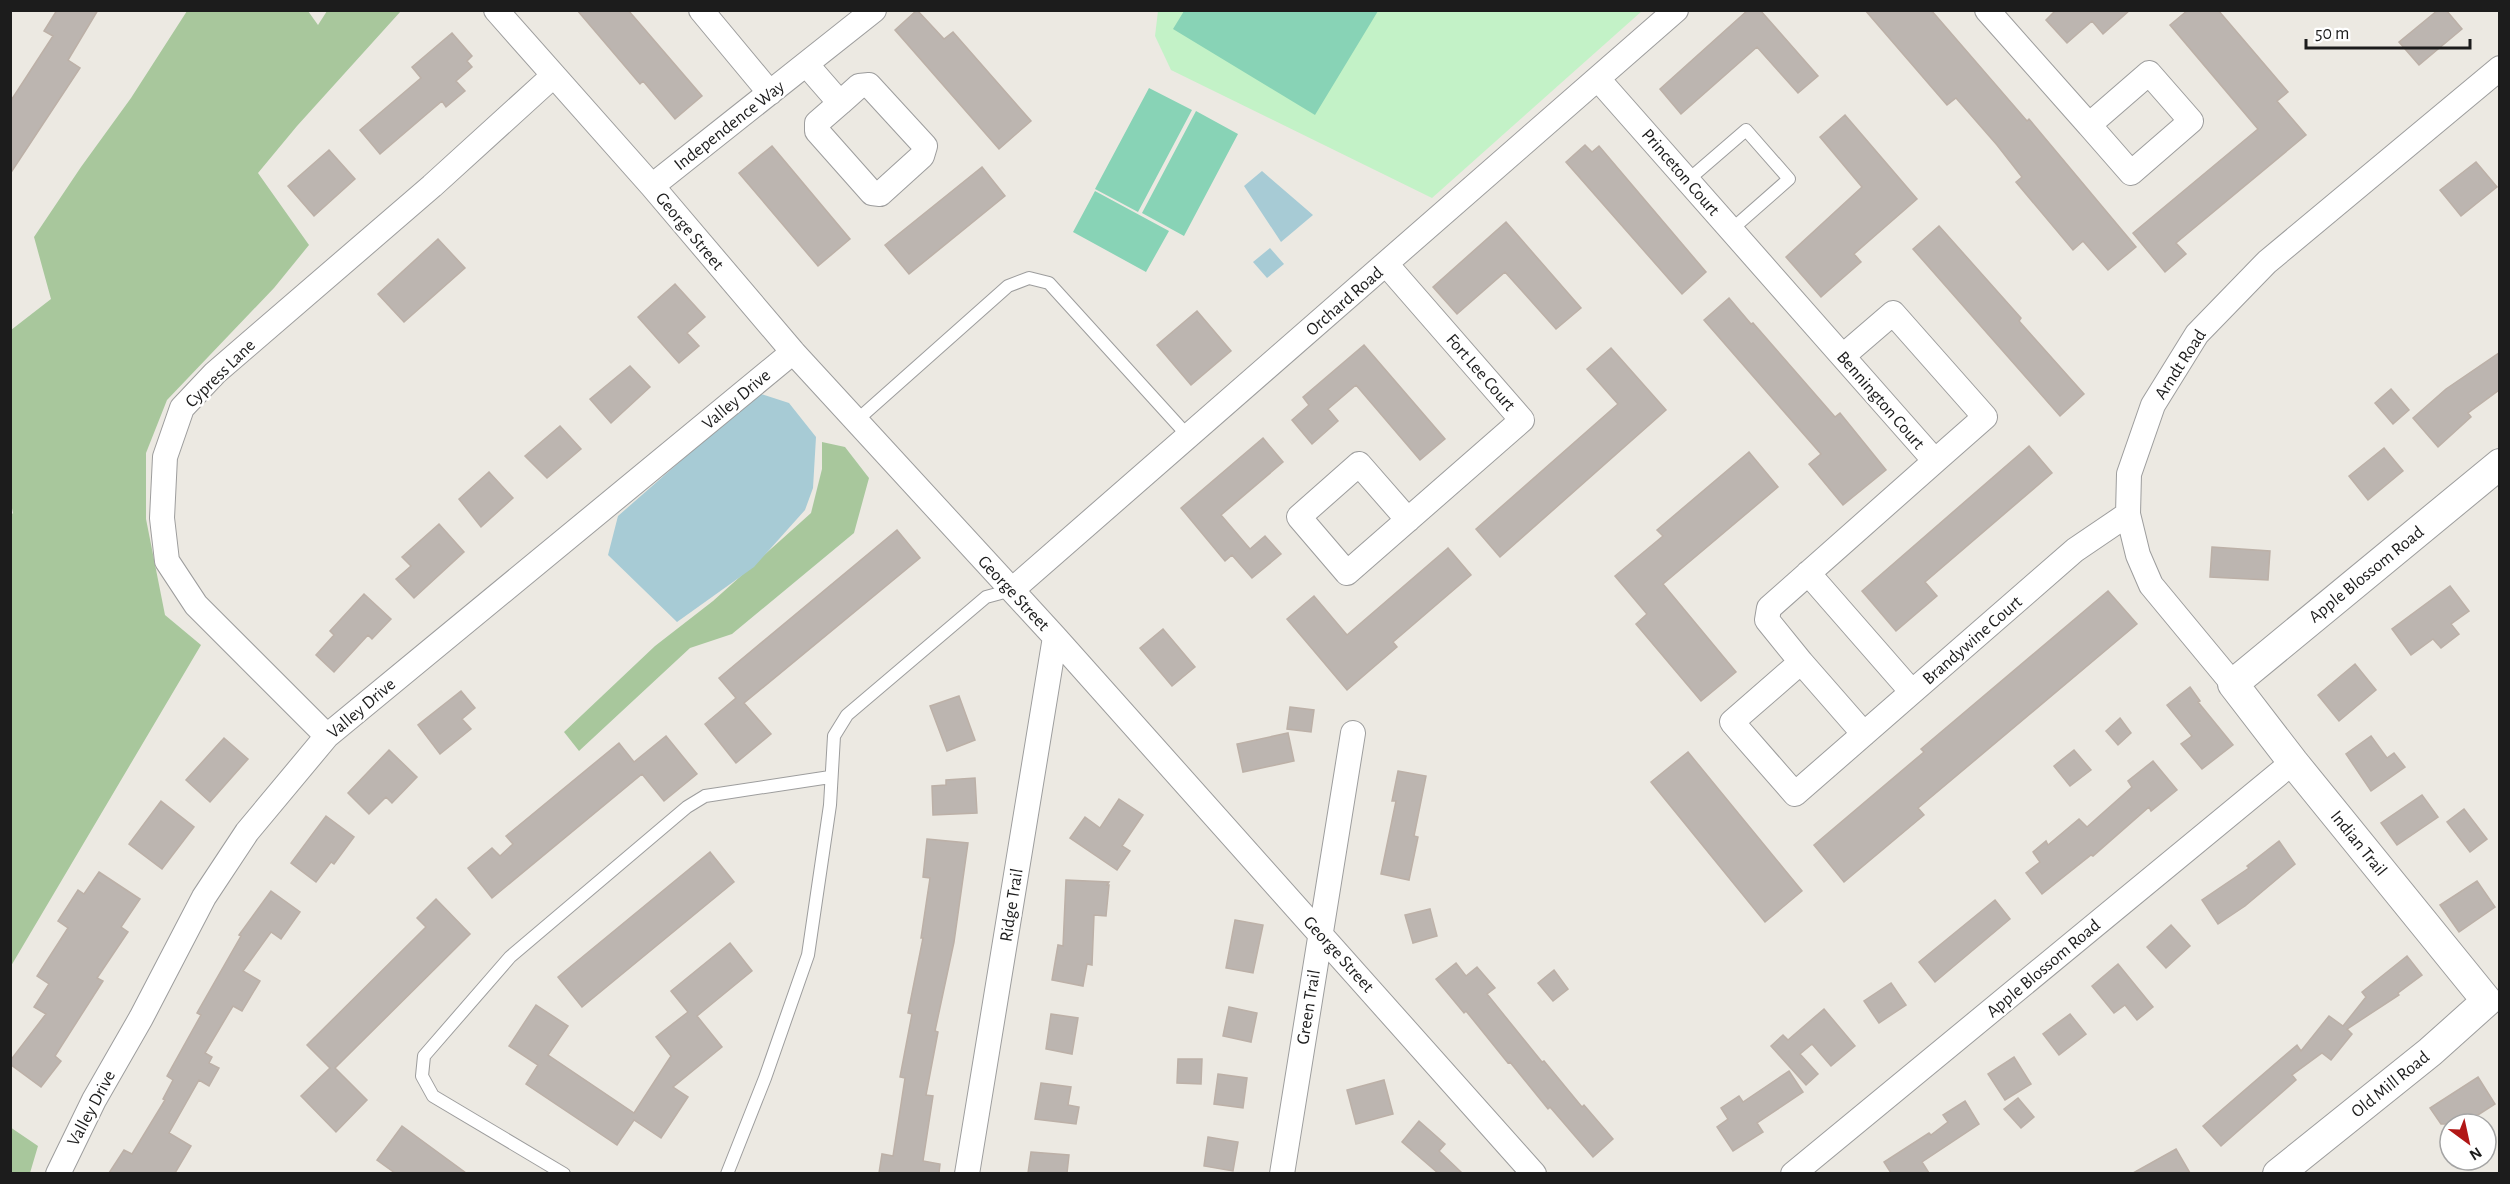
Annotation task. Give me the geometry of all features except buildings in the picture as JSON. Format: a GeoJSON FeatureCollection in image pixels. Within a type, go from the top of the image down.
{"type":"FeatureCollection","features":[{"type":"Feature","properties":{"kind":"street","name":"George Street"},"geometry":{"type":"LineString","coordinates":[[496,10],[652,186],[793,352],[1055,637],[1534,1173]]}},
{"type":"Feature","properties":{"kind":"street"},"geometry":{"type":"LineString","coordinates":[[701,10],[770,93]]}},
{"type":"Feature","properties":{"kind":"street","name":"Independence Way"},"geometry":{"type":"LineString","coordinates":[[652,186],[874,10]]}},
{"type":"Feature","properties":{"kind":"street","name":"Orchard Road"},"geometry":{"type":"LineString","coordinates":[[1012,590],[1676,10]]}},
{"type":"Feature","properties":{"kind":"street"},"geometry":{"type":"LineString","coordinates":[[1987,11],[2089,125]]}},
{"type":"Feature","properties":{"kind":"street"},"geometry":{"type":"LineString","coordinates":[[806,64],[840,103]]}},
{"type":"Feature","properties":{"kind":"street","name":"Arndt Road"},"geometry":{"type":"LineString","coordinates":[[2233,684],[2151,585],[2138,555],[2128,514],[2129,474],[2153,405],[2197,334],[2268,262],[2499,68]]}},
{"type":"Feature","properties":{"kind":"street","name":"Cypress Lane"},"geometry":{"type":"LineString","coordinates":[[327,736],[195,605],[167,561],[162,518],[165,457],[182,408],[215,373],[423,194],[553,76]]}},
{"type":"Feature","properties":{"kind":"street","name":"Princeton Court"},"geometry":{"type":"LineString","coordinates":[[1598,79],[1763,266]]}},
{"type":"Feature","properties":{"kind":"street"},"geometry":{"type":"LineString","coordinates":[[869,85],[924,146],[922,156],[880,194],[872,193],[817,132],[817,123],[840,103],[859,86],[869,85]]}},
{"type":"Feature","properties":{"kind":"street","name":"Fort Lee Court"},"geometry":{"type":"LineString","coordinates":[[1386,264],[1522,420],[1408,520],[1347,573],[1299,517],[1359,464],[1408,520]]}},
{"type":"Feature","properties":{"kind":"street","name":"Bennington Court"},"geometry":{"type":"LineString","coordinates":[[1763,266],[1935,461],[1769,608],[1767,620],[1864,734]]}},
{"type":"Feature","properties":{"kind":"street"},"geometry":{"type":"LineString","coordinates":[[1843,356],[1893,313],[1985,417],[1935,461]]}},
{"type":"Feature","properties":{"kind":"street","name":"Valley Drive"},"geometry":{"type":"LineString","coordinates":[[58,1173],[94,1100],[141,1018],[204,897],[248,832],[327,736],[793,352]]}},
{"type":"Feature","properties":{"kind":"street","name":"Apple Blossom Road"},"geometry":{"type":"LineString","coordinates":[[2233,684],[2499,464]]}},
{"type":"Feature","properties":{"kind":"street","name":"Brandywine Court"},"geometry":{"type":"LineString","coordinates":[[1808,573],[1912,692],[2075,550],[2128,514]]}},
{"type":"Feature","properties":{"kind":"street","name":"Ridge Trail"},"geometry":{"type":"LineString","coordinates":[[967,1173],[1055,637]]}},
{"type":"Feature","properties":{"kind":"street"},"geometry":{"type":"LineString","coordinates":[[1801,662],[1732,722],[1795,794],[1912,692]]}},
{"type":"Feature","properties":{"kind":"street","name":"Indian Trail"},"geometry":{"type":"LineString","coordinates":[[2233,684],[2293,762],[2493,995]]}},
{"type":"Feature","properties":{"kind":"street","name":"Green Trail"},"geometry":{"type":"LineString","coordinates":[[1282,1173],[1353,733]]}},
{"type":"Feature","properties":{"kind":"street","name":"Apple Blossom Road"},"geometry":{"type":"LineString","coordinates":[[1793,1173],[2293,762]]}},
{"type":"Feature","properties":{"kind":"street","name":"Old Mill Road"},"geometry":{"type":"LineString","coordinates":[[2278,1173],[2430,1052],[2493,995]]}},
{"type":"Feature","properties":{"kind":"lane"},"geometry":{"type":"LineString","coordinates":[[1688,180],[1746,130],[1789,179],[1731,230]]}},
{"type":"Feature","properties":{"kind":"lane"},"geometry":{"type":"LineString","coordinates":[[856,421],[1008,286],[1029,278],[1048,283],[1188,436]]}},
{"type":"Feature","properties":{"kind":"lane"},"geometry":{"type":"LineString","coordinates":[[727,1173],[765,1078],[808,955],[830,805],[834,736],[847,715],[986,597],[1012,590]]}},
{"type":"Feature","properties":{"kind":"lane"},"geometry":{"type":"LineString","coordinates":[[564,1173],[433,1096],[422,1076],[424,1056],[510,957],[687,807],[705,796],[830,777]]}},
{"type":"Feature","properties":{"kind":"green space"},"geometry":{"type":"Polygon","coordinates":[[[187,11],[308,11],[318,25],[327,11],[401,11],[297,126],[258,173],[309,245],[274,288],[167,400],[146,453],[146,519],[165,615],[201,645],[11,966],[10,516],[13,513],[10,499],[11,330],[51,299],[34,237],[131,98],[187,11]]]}},
{"type":"Feature","properties":{"kind":"green space"},"geometry":{"type":"Polygon","coordinates":[[[1158,11],[1642,11],[1432,198],[1171,70],[1155,36],[1158,11]]]}},
{"type":"Feature","properties":{"kind":"green space"},"geometry":{"type":"Polygon","coordinates":[[[1184,11],[1378,11],[1315,115],[1173,29],[1184,11]]]}},
{"type":"Feature","properties":{"kind":"green space"},"geometry":{"type":"Polygon","coordinates":[[[1149,88],[1192,110],[1138,212],[1095,189],[1149,88]]]}},
{"type":"Feature","properties":{"kind":"green space"},"geometry":{"type":"Polygon","coordinates":[[[1196,111],[1238,134],[1184,236],[1142,213],[1196,111]]]}},
{"type":"Feature","properties":{"kind":"green space"},"geometry":{"type":"Polygon","coordinates":[[[1095,191],[1169,231],[1146,272],[1073,232],[1095,191]]]}},
{"type":"Feature","properties":{"kind":"green space"},"geometry":{"type":"Polygon","coordinates":[[[822,442],[845,447],[869,478],[854,533],[732,634],[690,648],[579,751],[564,732],[655,646],[713,601],[811,513],[822,469],[822,442]]]}},
{"type":"Feature","properties":{"kind":"green space"},"geometry":{"type":"Polygon","coordinates":[[[10,1127],[38,1146],[30,1173],[11,1173],[10,1127]]]}},
{"type":"Feature","properties":{"kind":"water"},"geometry":{"type":"Polygon","coordinates":[[[1262,171],[1313,215],[1281,242],[1244,186],[1262,171]]]}},
{"type":"Feature","properties":{"kind":"water"},"geometry":{"type":"Polygon","coordinates":[[[1270,248],[1284,264],[1267,278],[1253,262],[1270,248]]]}},
{"type":"Feature","properties":{"kind":"water"},"geometry":{"type":"Polygon","coordinates":[[[758,393],[789,403],[816,437],[813,488],[805,510],[754,567],[677,622],[608,555],[618,516],[758,393]]]}}]}
